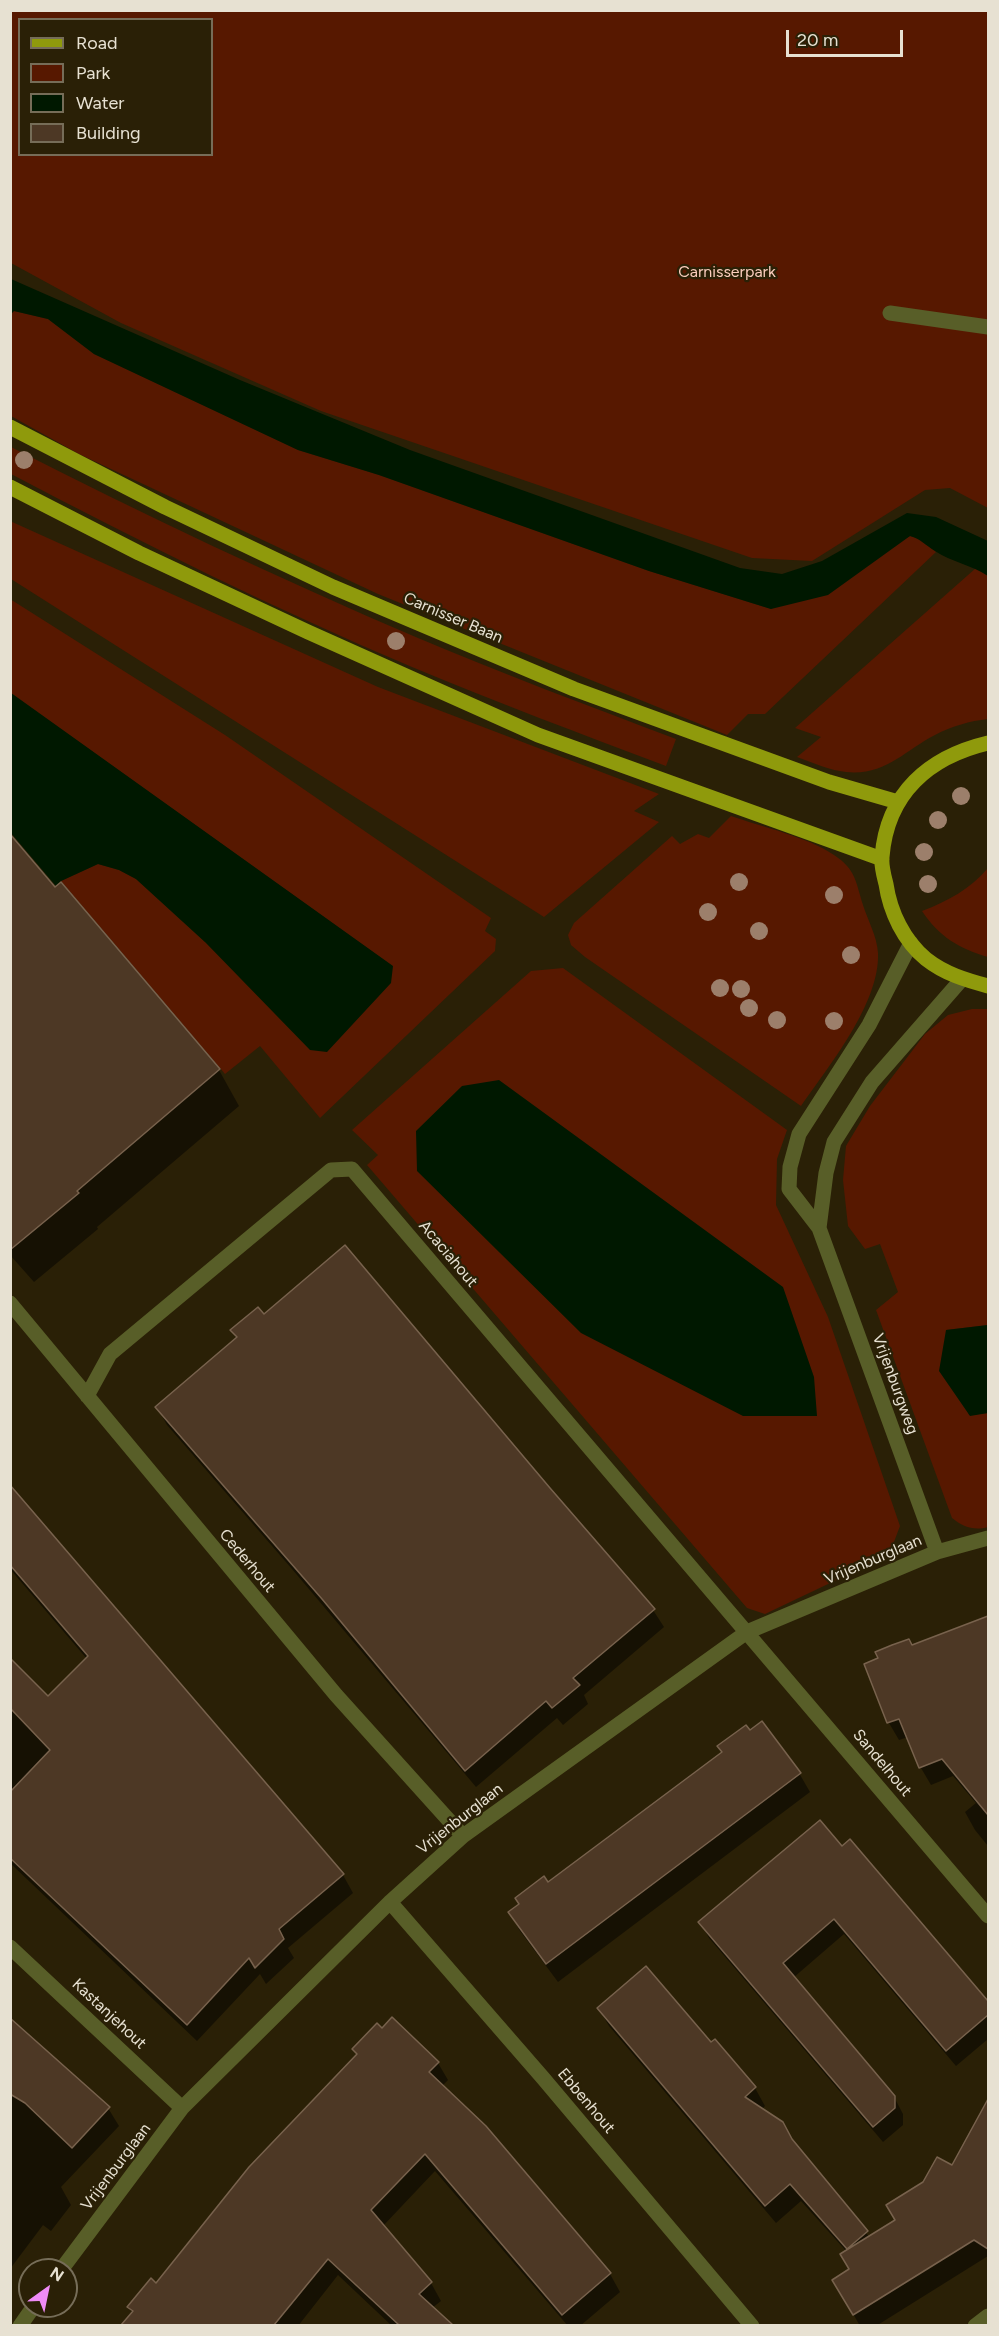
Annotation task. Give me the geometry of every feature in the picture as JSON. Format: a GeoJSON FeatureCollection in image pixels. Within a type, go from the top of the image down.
{"type":"FeatureCollection","features":[{"type":"Feature","properties":{"kind":"main road","name":"Carnisser Baan"},"geometry":{"type":"LineString","coordinates":[[10,427],[165,507],[333,587],[574,690],[829,782],[898,802]]}},
{"type":"Feature","properties":{"kind":"main road"},"geometry":{"type":"LineString","coordinates":[[10,486],[160,563],[538,735],[882,859]]}},
{"type":"Feature","properties":{"kind":"main road"},"geometry":{"type":"LineString","coordinates":[[988,743],[964,749],[938,761],[916,780],[898,802],[886,830],[882,859],[889,904],[911,943],[926,959],[943,970],[962,979],[988,986]]}},
{"type":"Feature","properties":{"kind":"street"},"geometry":{"type":"LineString","coordinates":[[890,313],[988,327]]}},
{"type":"Feature","properties":{"kind":"street","name":"Vrijenburgweg"},"geometry":{"type":"LineString","coordinates":[[911,943],[869,1025],[799,1134],[790,1167],[789,1189],[819,1228],[938,1552]]}},
{"type":"Feature","properties":{"kind":"street","name":"Vrijenburgweg"},"geometry":{"type":"LineString","coordinates":[[819,1228],[826,1173],[834,1142],[873,1082],[962,979]]}},
{"type":"Feature","properties":{"kind":"street","name":"Acaciahout"},"geometry":{"type":"LineString","coordinates":[[87,1396],[110,1354],[331,1170],[352,1169],[747,1632]]}},
{"type":"Feature","properties":{"kind":"street","name":"Cederhout"},"geometry":{"type":"LineString","coordinates":[[10,1303],[336,1695],[463,1836]]}},
{"type":"Feature","properties":{"kind":"street","name":"Vrijenburglaan"},"geometry":{"type":"LineString","coordinates":[[70,2258],[182,2108],[390,1902],[463,1836],[747,1632],[938,1552],[988,1538]]}},
{"type":"Feature","properties":{"kind":"street","name":"Sandelhout"},"geometry":{"type":"LineString","coordinates":[[747,1632],[988,1916]]}},
{"type":"Feature","properties":{"kind":"street","name":"Ebbenhout"},"geometry":{"type":"LineString","coordinates":[[390,1902],[543,2078],[752,2325]]}},
{"type":"Feature","properties":{"kind":"street","name":"Kastanjehout"},"geometry":{"type":"LineString","coordinates":[[10,1947],[182,2108]]}},
{"type":"Feature","properties":{"kind":"street"},"geometry":{"type":"LineString","coordinates":[[975,2325],[988,2316]]}},
{"type":"Feature","properties":{"kind":"green space","name":"Carnisserpark"},"geometry":{"type":"Polygon","coordinates":[[[10,11],[988,11],[988,508],[950,488],[925,490],[812,561],[752,558],[321,411],[121,323],[11,263],[10,11]]]}},
{"type":"Feature","properties":{"kind":"green space"},"geometry":{"type":"Polygon","coordinates":[[[14,311],[48,319],[94,354],[298,450],[379,475],[649,571],[771,609],[910,536],[922,540],[936,552],[765,714],[748,714],[727,735],[378,594],[79,454],[11,416],[10,314],[14,311]]]}},
{"type":"Feature","properties":{"kind":"green space"},"geometry":{"type":"Polygon","coordinates":[[[11,447],[213,546],[366,616],[546,690],[676,739],[666,766],[412,667],[209,575],[11,474],[11,447]]]}},
{"type":"Feature","properties":{"kind":"green space"},"geometry":{"type":"Polygon","coordinates":[[[10,521],[378,687],[659,794],[634,811],[659,822],[544,917],[11,579],[10,521]]]}},
{"type":"Feature","properties":{"kind":"green space"},"geometry":{"type":"Polygon","coordinates":[[[976,568],[988,576],[988,719],[961,724],[941,732],[894,761],[872,770],[840,771],[797,757],[821,737],[795,728],[976,568]]]}},
{"type":"Feature","properties":{"kind":"green space"},"geometry":{"type":"Polygon","coordinates":[[[10,599],[225,735],[491,918],[485,931],[496,939],[495,951],[320,1118],[260,1046],[225,1074],[61,881],[98,864],[119,870],[136,879],[205,942],[392,966],[11,693],[10,599]]]}},
{"type":"Feature","properties":{"kind":"green space"},"geometry":{"type":"Polygon","coordinates":[[[731,816],[811,843],[841,860],[854,877],[876,941],[878,953],[876,972],[862,1013],[838,1053],[801,1106],[585,957],[571,945],[568,935],[574,923],[672,836],[680,844],[698,834],[709,838],[731,816]]]}},
{"type":"Feature","properties":{"kind":"green space"},"geometry":{"type":"Polygon","coordinates":[[[988,868],[988,957],[951,941],[922,911],[958,894],[988,868]]]}},
{"type":"Feature","properties":{"kind":"green space"},"geometry":{"type":"Polygon","coordinates":[[[563,968],[787,1130],[777,1159],[776,1205],[828,1317],[900,1526],[889,1555],[765,1614],[747,1608],[367,1165],[378,1155],[352,1130],[531,971],[563,968]]]}},
{"type":"Feature","properties":{"kind":"green space"},"geometry":{"type":"Polygon","coordinates":[[[972,1009],[988,1009],[988,1325],[946,1330],[969,1415],[988,1413],[988,1527],[978,1529],[960,1524],[952,1518],[876,1310],[898,1292],[880,1244],[865,1249],[848,1226],[843,1180],[846,1146],[870,1106],[925,1034],[948,1015],[972,1009]]]}},
{"type":"Feature","properties":{"kind":"water"},"geometry":{"type":"Polygon","coordinates":[[[11,279],[240,380],[410,450],[740,568],[782,574],[822,561],[907,513],[936,517],[988,541],[988,576],[941,555],[920,540],[910,536],[828,595],[771,609],[649,571],[379,475],[298,450],[94,354],[48,319],[14,311],[11,314],[11,279]]]}},
{"type":"Feature","properties":{"kind":"water"},"geometry":{"type":"Polygon","coordinates":[[[11,693],[393,966],[391,983],[327,1052],[310,1050],[205,942],[136,879],[119,870],[98,864],[61,881],[56,886],[11,833],[11,693]]]}},
{"type":"Feature","properties":{"kind":"water"},"geometry":{"type":"Polygon","coordinates":[[[499,1080],[783,1287],[814,1377],[817,1416],[743,1416],[581,1333],[417,1171],[416,1131],[462,1086],[499,1080]]]}},
{"type":"Feature","properties":{"kind":"water"},"geometry":{"type":"Polygon","coordinates":[[[988,1325],[988,1413],[970,1416],[939,1371],[946,1330],[988,1325]]]}},
{"type":"Feature","properties":{"kind":"building"},"geometry":{"type":"Polygon","coordinates":[[[10,834],[55,887],[61,882],[220,1069],[77,1191],[79,1193],[10,1250],[10,834]]]}},
{"type":"Feature","properties":{"kind":"building"},"geometry":{"type":"Polygon","coordinates":[[[345,1245],[655,1609],[573,1678],[580,1685],[552,1708],[546,1701],[465,1771],[322,1599],[155,1407],[237,1337],[230,1330],[258,1307],[264,1314],[345,1245]]]}},
{"type":"Feature","properties":{"kind":"building"},"geometry":{"type":"Polygon","coordinates":[[[10,1485],[344,1874],[279,1929],[284,1939],[255,1968],[249,1958],[187,2025],[10,1858],[10,1792],[50,1750],[10,1708],[10,1658],[48,1696],[88,1656],[10,1565],[10,1485]]]}},
{"type":"Feature","properties":{"kind":"building"},"geometry":{"type":"Polygon","coordinates":[[[988,1616],[988,1815],[942,1759],[919,1768],[899,1719],[887,1723],[864,1664],[878,1658],[875,1652],[892,1645],[909,1639],[912,1645],[988,1616]]]}},
{"type":"Feature","properties":{"kind":"building"},"geometry":{"type":"Polygon","coordinates":[[[762,1721],[801,1773],[546,1964],[508,1912],[519,1904],[515,1898],[544,1876],[548,1882],[722,1752],[717,1746],[746,1725],[750,1730],[762,1721]]]}},
{"type":"Feature","properties":{"kind":"building"},"geometry":{"type":"Polygon","coordinates":[[[820,1820],[842,1846],[850,1839],[988,2001],[988,2015],[946,2051],[834,1919],[783,1963],[895,2096],[895,2108],[873,2127],[698,1922],[820,1820]]]}},
{"type":"Feature","properties":{"kind":"building"},"geometry":{"type":"Polygon","coordinates":[[[646,1966],[711,2042],[715,2039],[756,2087],[745,2097],[783,2122],[792,2139],[868,2231],[847,2249],[790,2184],[765,2206],[597,2008],[646,1966]]]}},
{"type":"Feature","properties":{"kind":"building"},"geometry":{"type":"Polygon","coordinates":[[[392,2017],[439,2062],[429,2072],[486,2126],[611,2273],[562,2315],[425,2154],[371,2210],[432,2282],[419,2294],[453,2325],[399,2325],[328,2259],[274,2325],[121,2325],[133,2311],[127,2307],[151,2278],[156,2283],[249,2167],[357,2054],[352,2049],[377,2023],[382,2028],[392,2017]]]}},
{"type":"Feature","properties":{"kind":"building"},"geometry":{"type":"Polygon","coordinates":[[[10,2018],[110,2107],[72,2148],[25,2103],[10,2094],[10,2018]]]}},
{"type":"Feature","properties":{"kind":"building"},"geometry":{"type":"Polygon","coordinates":[[[988,2099],[988,2249],[974,2240],[853,2315],[832,2280],[849,2269],[840,2254],[895,2220],[886,2205],[923,2182],[937,2157],[952,2165],[988,2099]]]}}]}
